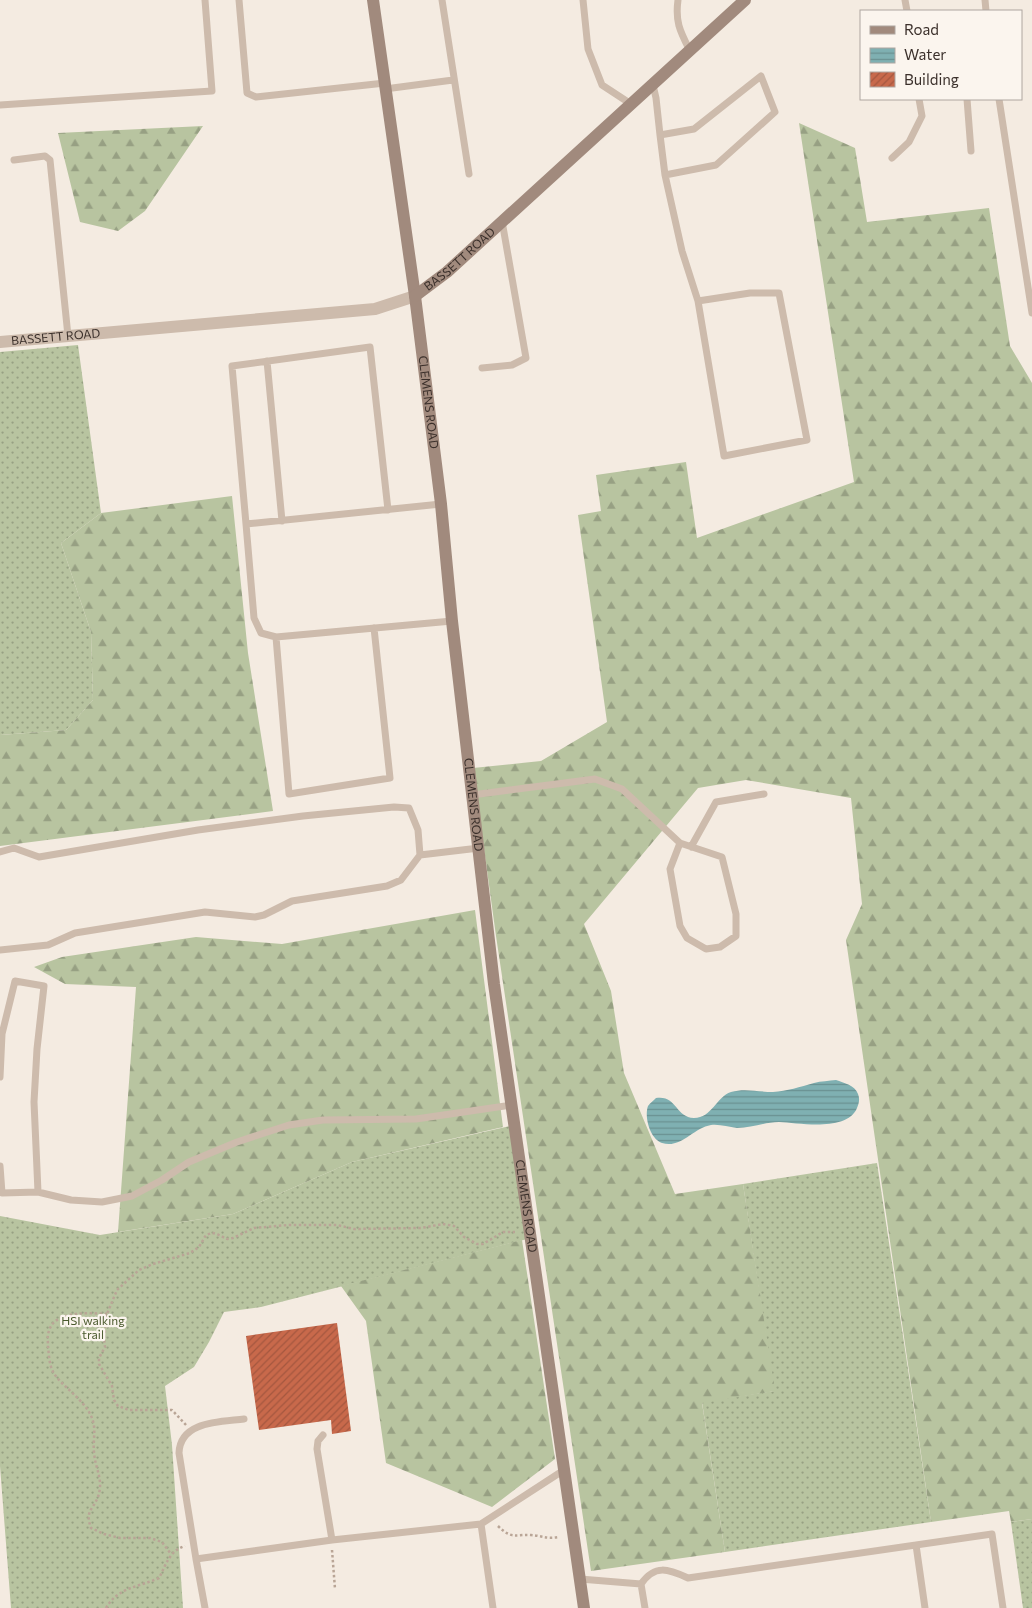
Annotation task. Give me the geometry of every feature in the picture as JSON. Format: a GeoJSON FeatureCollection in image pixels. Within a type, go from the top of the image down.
{"type":"FeatureCollection","features":[{"type":"Feature","properties":{"kind":"street","name":"CLEMENS ROAD"},"geometry":{"type":"LineString","coordinates":[[372,0],[415,296],[442,504],[452,621],[494,984],[584,1608]]}},
{"type":"Feature","properties":{"kind":"street","name":"BASSETT ROAD"},"geometry":{"type":"LineString","coordinates":[[0,342],[375,309],[415,296],[443,276],[745,0]]}},
{"type":"Feature","properties":{"kind":"lane"},"geometry":{"type":"LineString","coordinates":[[0,105],[212,91],[205,0]]}},
{"type":"Feature","properties":{"kind":"lane"},"geometry":{"type":"LineString","coordinates":[[238,0],[248,93],[256,97],[453,80]]}},
{"type":"Feature","properties":{"kind":"lane"},"geometry":{"type":"LineString","coordinates":[[442,0],[469,174]]}},
{"type":"Feature","properties":{"kind":"lane"},"geometry":{"type":"LineString","coordinates":[[583,0],[588,49],[602,85],[631,104]]}},
{"type":"Feature","properties":{"kind":"lane"},"geometry":{"type":"LineString","coordinates":[[678,0],[676,17],[679,30],[690,51]]}},
{"type":"Feature","properties":{"kind":"lane"},"geometry":{"type":"LineString","coordinates":[[660,134],[694,129],[761,76],[775,112],[716,165],[665,175]]}},
{"type":"Feature","properties":{"kind":"lane"},"geometry":{"type":"LineString","coordinates":[[653,85],[665,175],[682,251],[698,301],[724,456],[807,440],[778,293],[750,293],[698,301]]}},
{"type":"Feature","properties":{"kind":"lane"},"geometry":{"type":"LineString","coordinates":[[892,158],[909,142],[922,116],[919,100]]}},
{"type":"Feature","properties":{"kind":"lane"},"geometry":{"type":"LineString","coordinates":[[967,100],[971,151]]}},
{"type":"Feature","properties":{"kind":"lane"},"geometry":{"type":"LineString","coordinates":[[1000,100],[1032,313]]}},
{"type":"Feature","properties":{"kind":"lane"},"geometry":{"type":"LineString","coordinates":[[14,160],[45,156],[50,160],[68,336]]}},
{"type":"Feature","properties":{"kind":"lane"},"geometry":{"type":"LineString","coordinates":[[482,368],[512,366],[526,358],[502,221]]}},
{"type":"Feature","properties":{"kind":"lane"},"geometry":{"type":"LineString","coordinates":[[388,510],[370,347],[232,366],[254,618],[261,633],[276,637],[452,621]]}},
{"type":"Feature","properties":{"kind":"lane"},"geometry":{"type":"LineString","coordinates":[[267,361],[282,521]]}},
{"type":"Feature","properties":{"kind":"lane"},"geometry":{"type":"LineString","coordinates":[[246,524],[442,504]]}},
{"type":"Feature","properties":{"kind":"lane"},"geometry":{"type":"LineString","coordinates":[[276,637],[289,794],[390,778],[374,628]]}},
{"type":"Feature","properties":{"kind":"lane"},"geometry":{"type":"LineString","coordinates":[[472,795],[595,779],[622,789],[680,843],[722,857],[736,914],[736,936],[720,947],[706,949],[687,938],[680,926],[670,869],[680,843]]}},
{"type":"Feature","properties":{"kind":"lane"},"geometry":{"type":"LineString","coordinates":[[691,847],[716,802],[764,794]]}},
{"type":"Feature","properties":{"kind":"lane"},"geometry":{"type":"LineString","coordinates":[[0,852],[14,848],[39,857],[208,829],[302,816],[394,807],[409,808],[418,830],[420,855],[401,880],[387,886],[292,900],[264,915],[255,917],[205,912],[75,933],[48,946],[0,950]]}},
{"type":"Feature","properties":{"kind":"lane"},"geometry":{"type":"LineString","coordinates":[[420,855],[478,848]]}},
{"type":"Feature","properties":{"kind":"lane"},"geometry":{"type":"LineString","coordinates":[[0,1077],[2,1034],[15,981],[44,986],[37,1049],[34,1102],[38,1192]]}},
{"type":"Feature","properties":{"kind":"lane"},"geometry":{"type":"LineString","coordinates":[[0,1166],[2,1193],[38,1192],[71,1200],[102,1202],[132,1196],[162,1180],[189,1162],[237,1142],[289,1125],[323,1120],[416,1119],[512,1106]]}},
{"type":"Feature","properties":{"kind":"lane"},"geometry":{"type":"LineString","coordinates":[[205,1608],[179,1453],[180,1444],[184,1436],[191,1430],[203,1425],[244,1419]]}},
{"type":"Feature","properties":{"kind":"lane"},"geometry":{"type":"LineString","coordinates":[[323,1435],[318,1441],[317,1449],[332,1540]]}},
{"type":"Feature","properties":{"kind":"lane"},"geometry":{"type":"LineString","coordinates":[[196,1559],[332,1540],[481,1524],[564,1470]]}},
{"type":"Feature","properties":{"kind":"lane"},"geometry":{"type":"LineString","coordinates":[[481,1524],[493,1608]]}},
{"type":"Feature","properties":{"kind":"lane"},"geometry":{"type":"LineString","coordinates":[[645,1608],[641,1584],[648,1574],[659,1570],[675,1572],[688,1578],[992,1534],[1002,1608]]}},
{"type":"Feature","properties":{"kind":"lane"},"geometry":{"type":"LineString","coordinates":[[916,1545],[925,1608]]}},
{"type":"Feature","properties":{"kind":"lane"},"geometry":{"type":"LineString","coordinates":[[580,1579],[641,1584]]}},
{"type":"Feature","properties":{"kind":"path"},"geometry":{"type":"LineString","coordinates":[[191,1430],[172,1410],[129,1410],[118,1406],[114,1400],[112,1386],[100,1364],[99,1358],[105,1347],[107,1314],[117,1290],[139,1270],[153,1264],[190,1254],[199,1247],[206,1235],[212,1233],[227,1239],[254,1228],[288,1225],[337,1225],[354,1229],[421,1228],[444,1224],[454,1226],[464,1238],[477,1244],[483,1244],[503,1232],[515,1232]]}},
{"type":"Feature","properties":{"kind":"path"},"geometry":{"type":"LineString","coordinates":[[107,1314],[83,1313],[66,1316],[55,1321],[49,1330],[49,1361],[54,1374],[86,1408],[94,1423],[93,1452],[101,1482],[97,1497],[89,1511],[88,1519],[91,1528],[104,1534],[120,1538],[150,1538],[162,1542],[171,1554]]}},
{"type":"Feature","properties":{"kind":"path"},"geometry":{"type":"LineString","coordinates":[[498,1526],[506,1534],[549,1538],[559,1537]]}},
{"type":"Feature","properties":{"kind":"path"},"geometry":{"type":"LineString","coordinates":[[106,1608],[118,1594],[134,1586],[159,1578],[171,1554],[179,1548],[194,1543]]}},
{"type":"Feature","properties":{"kind":"path"},"geometry":{"type":"LineString","coordinates":[[332,1552],[334,1589]]}},
{"type":"Feature","properties":{"kind":"green space"},"geometry":{"type":"Polygon","coordinates":[[[799,123],[855,148],[867,222],[989,208],[1010,346],[1032,383],[1032,1519],[1011,1522],[1009,1511],[931,1522],[846,940],[862,904],[851,798],[746,780],[698,788],[584,924],[611,991],[624,1073],[675,1194],[743,1184],[775,1391],[702,1403],[725,1552],[591,1571],[496,936],[473,768],[541,761],[607,722],[578,515],[601,511],[596,475],[686,462],[697,538],[854,482],[799,123]]]}},
{"type":"Feature","properties":{"kind":"green space"},"geometry":{"type":"Polygon","coordinates":[[[203,126],[145,211],[118,231],[80,222],[58,133],[203,126]]]}},
{"type":"Feature","properties":{"kind":"green space"},"geometry":{"type":"Polygon","coordinates":[[[78,345],[101,513],[61,543],[91,632],[93,700],[66,730],[0,735],[0,352],[78,345]]]}},
{"type":"Feature","properties":{"kind":"green space"},"geometry":{"type":"Polygon","coordinates":[[[232,496],[248,653],[273,811],[0,846],[0,735],[66,730],[93,700],[91,632],[61,543],[101,513],[232,496]]]}},
{"type":"Feature","properties":{"kind":"green space"},"geometry":{"type":"Polygon","coordinates":[[[475,910],[503,1127],[352,1162],[233,1214],[118,1232],[136,987],[65,984],[34,967],[62,957],[196,937],[282,944],[475,910]]]}},
{"type":"Feature","properties":{"kind":"green space","name":"HSI walking trail"},"geometry":{"type":"Polygon","coordinates":[[[514,1125],[531,1238],[261,1307],[224,1312],[194,1367],[165,1386],[172,1445],[183,1608],[11,1608],[0,1466],[0,1216],[100,1235],[233,1214],[352,1162],[514,1125]]]}},
{"type":"Feature","properties":{"kind":"green space"},"geometry":{"type":"Polygon","coordinates":[[[877,1163],[931,1522],[725,1552],[702,1402],[774,1391],[743,1184],[877,1163]]]}},
{"type":"Feature","properties":{"kind":"green space"},"geometry":{"type":"Polygon","coordinates":[[[522,1240],[555,1459],[492,1507],[386,1463],[366,1321],[341,1286],[522,1240]]]}},
{"type":"Feature","properties":{"kind":"green space"},"geometry":{"type":"Polygon","coordinates":[[[1032,1519],[1032,1608],[1023,1608],[1011,1522],[1032,1519]]]}},
{"type":"Feature","properties":{"kind":"water"},"geometry":{"type":"Polygon","coordinates":[[[836,1080],[854,1088],[857,1091],[859,1101],[852,1116],[833,1123],[774,1122],[737,1128],[711,1125],[698,1130],[681,1141],[669,1144],[658,1141],[649,1127],[648,1106],[656,1098],[668,1100],[683,1114],[694,1118],[705,1115],[721,1098],[731,1092],[746,1090],[778,1091],[794,1089],[817,1082],[836,1080]]]}},
{"type":"Feature","properties":{"kind":"building"},"geometry":{"type":"Polygon","coordinates":[[[337,1323],[351,1431],[332,1434],[331,1420],[259,1430],[246,1336],[337,1323]]]}}]}
